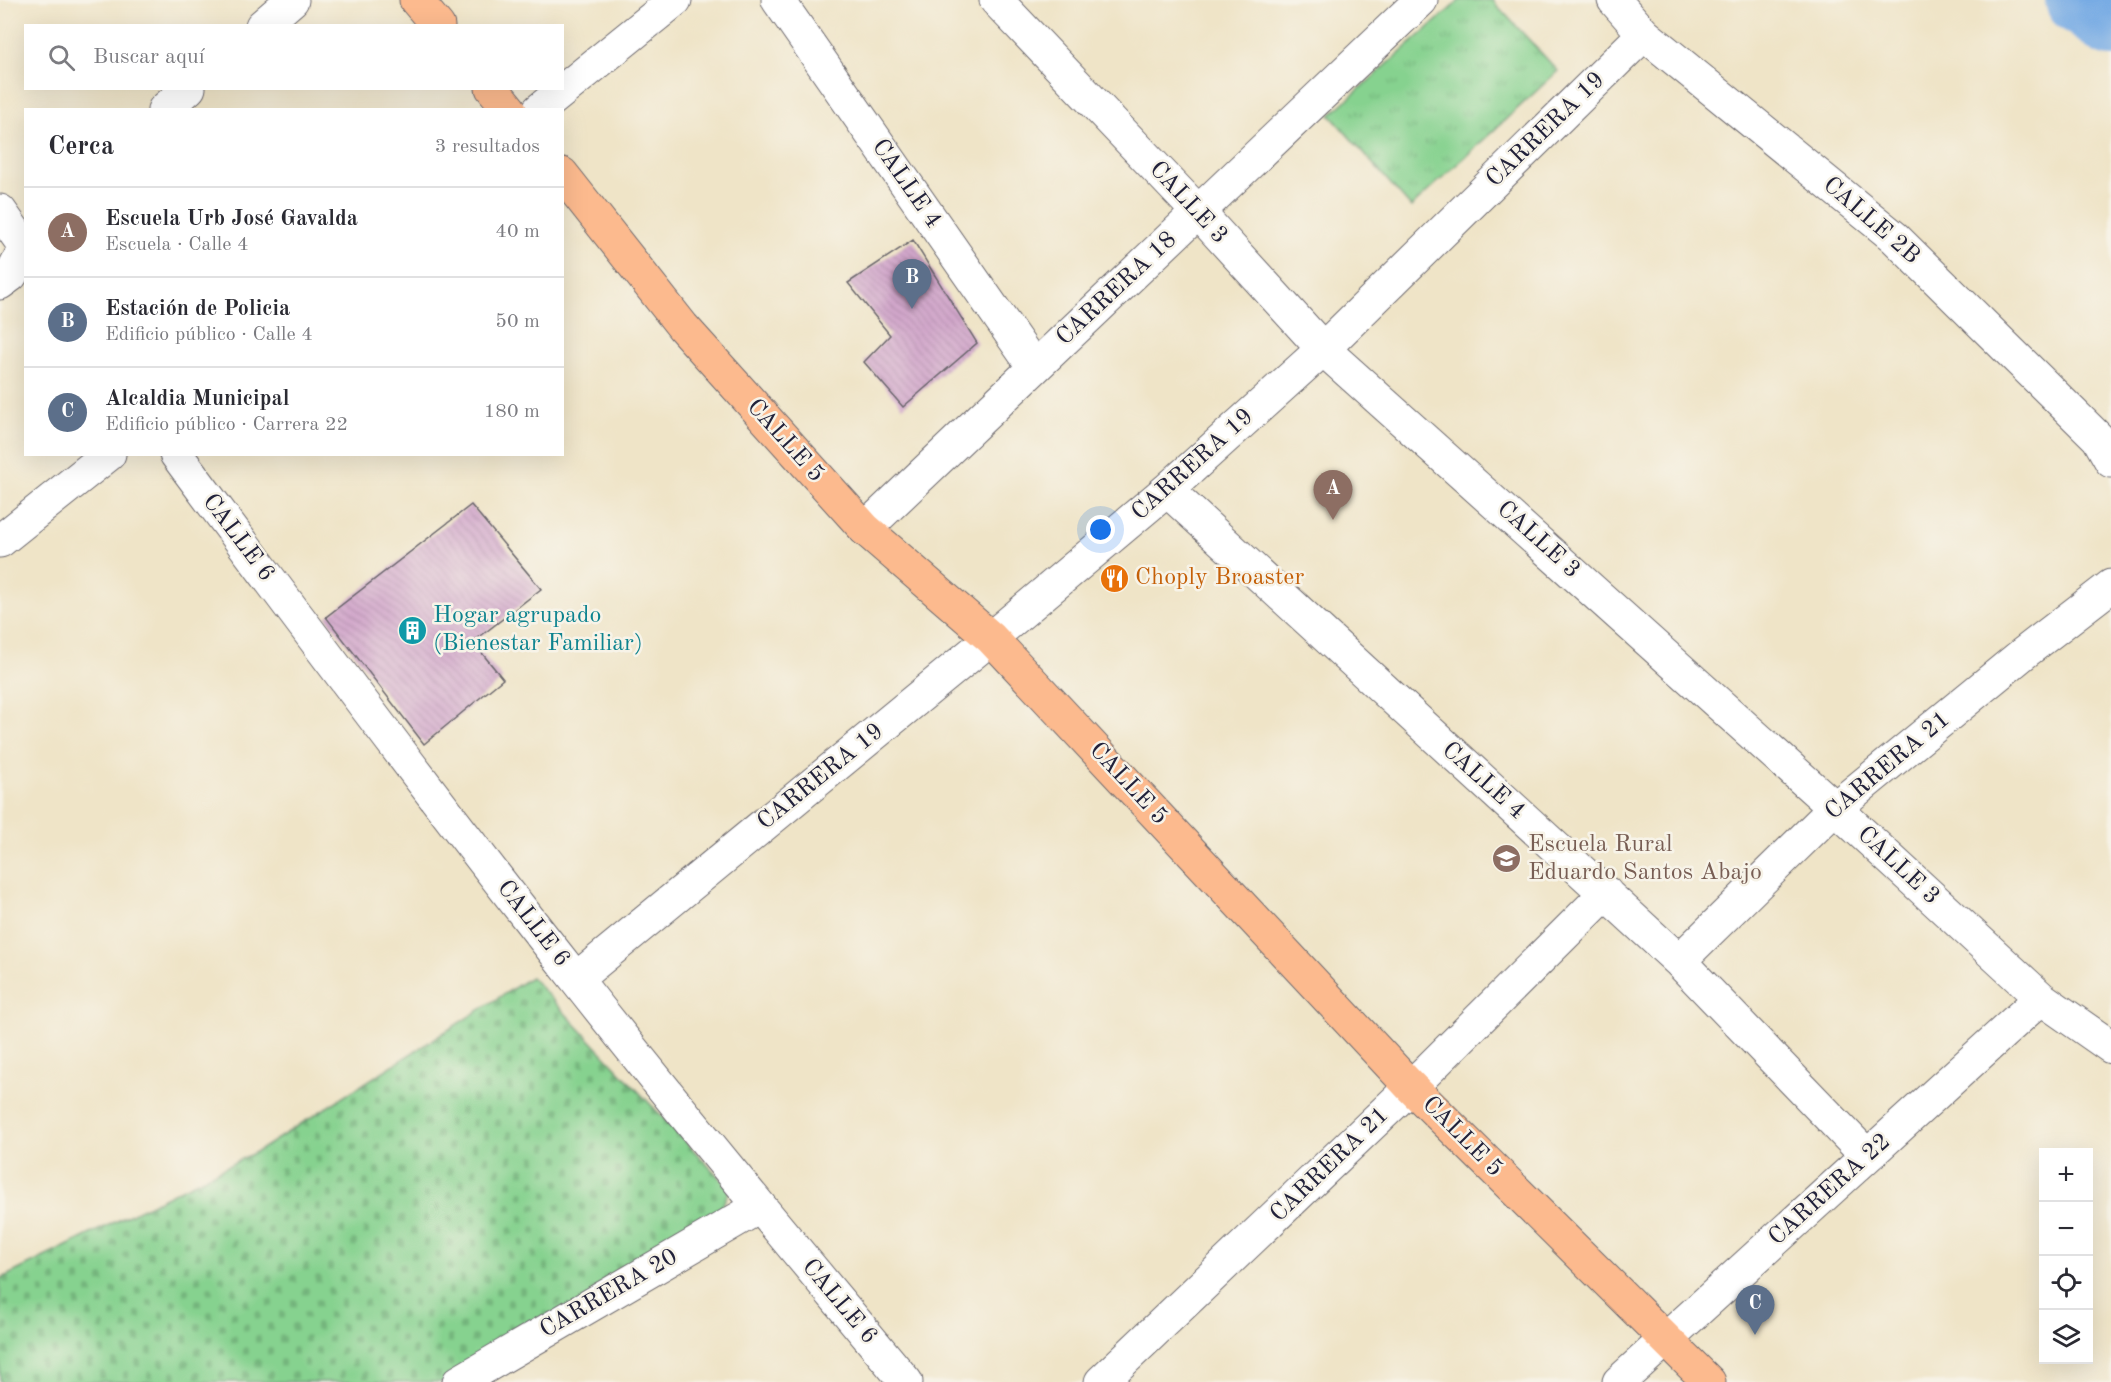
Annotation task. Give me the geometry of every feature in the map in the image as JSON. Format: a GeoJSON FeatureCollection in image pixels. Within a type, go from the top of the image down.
{"type":"FeatureCollection","features":[{"type":"Feature","properties":{"kind":"main road"},"geometry":{"type":"LineString","coordinates":[[416,0],[436,24]]}},
{"type":"Feature","properties":{"kind":"main road"},"geometry":{"type":"LineString","coordinates":[[494,90],[508,108]]}},
{"type":"Feature","properties":{"kind":"main road","name":"CALLE 5"},"geometry":{"type":"LineString","coordinates":[[564,177],[683,327],[864,529],[991,638],[1411,1087],[1709,1382]]}},
{"type":"Feature","properties":{"kind":"street"},"geometry":{"type":"LineString","coordinates":[[264,24],[292,0]]}},
{"type":"Feature","properties":{"kind":"street"},"geometry":{"type":"LineString","coordinates":[[564,90],[675,0]]}},
{"type":"Feature","properties":{"kind":"street","name":"CALLE 4"},"geometry":{"type":"LineString","coordinates":[[778,0],[1034,367]]}},
{"type":"Feature","properties":{"kind":"street","name":"CALLE 3"},"geometry":{"type":"LineString","coordinates":[[996,0],[1198,212],[1323,349],[1835,808],[2041,998],[2111,1047]]}},
{"type":"Feature","properties":{"kind":"street","name":"CARRERA 18"},"geometry":{"type":"LineString","coordinates":[[864,529],[1421,0]]}},
{"type":"Feature","properties":{"kind":"street","name":"CALLE 2B"},"geometry":{"type":"LineString","coordinates":[[1614,0],[1644,34],[1894,237],[2098,438],[2111,461]]}},
{"type":"Feature","properties":{"kind":"street","name":"CARRERA 19"},"geometry":{"type":"LineString","coordinates":[[576,979],[991,638],[1167,490],[1323,349],[1644,34]]}},
{"type":"Feature","properties":{"kind":"street"},"geometry":{"type":"LineString","coordinates":[[166,108],[187,90]]}},
{"type":"Feature","properties":{"kind":"street"},"geometry":{"type":"LineString","coordinates":[[541,108],[564,90]]}},
{"type":"Feature","properties":{"kind":"street"},"geometry":{"type":"LineString","coordinates":[[0,211],[24,246]]}},
{"type":"Feature","properties":{"kind":"street"},"geometry":{"type":"LineString","coordinates":[[0,283],[11,275],[24,249]]}},
{"type":"Feature","properties":{"kind":"street"},"geometry":{"type":"LineString","coordinates":[[0,542],[107,456]]}},
{"type":"Feature","properties":{"kind":"street","name":"CALLE 6"},"geometry":{"type":"LineString","coordinates":[[177,456],[359,700],[576,979],[759,1207],[906,1382]]}},
{"type":"Feature","properties":{"kind":"street","name":"CALLE 4"},"geometry":{"type":"LineString","coordinates":[[1167,490],[1679,961],[1867,1156]]}},
{"type":"Feature","properties":{"kind":"street","name":"CARRERA 21"},"geometry":{"type":"LineString","coordinates":[[1679,961],[1835,808],[2024,653],[2111,586]]}},
{"type":"Feature","properties":{"kind":"street","name":"CARRERA 21"},"geometry":{"type":"LineString","coordinates":[[1101,1382],[1411,1087],[1606,893]]}},
{"type":"Feature","properties":{"kind":"street","name":"CARRERA 22"},"geometry":{"type":"LineString","coordinates":[[1619,1382],[2041,998]]}},
{"type":"Feature","properties":{"kind":"street","name":"CARRERA 20"},"geometry":{"type":"LineString","coordinates":[[459,1382],[759,1207]]}},
{"type":"Feature","properties":{"kind":"green space"},"geometry":{"type":"Polygon","coordinates":[[[1460,0],[1492,0],[1558,71],[1411,207],[1330,115],[1460,0]]]}},
{"type":"Feature","properties":{"kind":"green space"},"geometry":{"type":"Polygon","coordinates":[[[531,977],[730,1189],[712,1228],[449,1382],[0,1382],[0,1279],[260,1150],[531,977]]]}},
{"type":"Feature","properties":{"kind":"building"},"geometry":{"type":"Polygon","coordinates":[[[913,240],[977,343],[903,407],[864,362],[890,335],[848,283],[913,240]]]}},
{"type":"Feature","properties":{"kind":"building","name":"Hogar agrupado (Bienestar Familiar)"},"geometry":{"type":"Polygon","coordinates":[[[471,505],[541,589],[473,642],[503,679],[424,744],[326,617],[471,505]]]}},
{"type":"Feature","properties":{"kind":"waterway"},"geometry":{"type":"LineString","coordinates":[[2079,0],[2111,23]]}},
{"type":"Feature","properties":{"kind":"place","name":"Estación de Policia"},"geometry":{"type":"Point","coordinates":[912,309]}},
{"type":"Feature","properties":{"kind":"place","name":"Escuela Urb José Gavalda"},"geometry":{"type":"Point","coordinates":[1333,520]}},
{"type":"Feature","properties":{"kind":"place","name":"Choply Broaster"},"geometry":{"type":"Point","coordinates":[1114,578]}},
{"type":"Feature","properties":{"kind":"place","name":"Hogar agrupado (Bienestar Familiar)"},"geometry":{"type":"Point","coordinates":[412,630]}},
{"type":"Feature","properties":{"kind":"place","name":"Escuela Rural Eduardo Santos Abajo"},"geometry":{"type":"Point","coordinates":[1507,859]}},
{"type":"Feature","properties":{"kind":"place","name":"Alcaldia Municipal"},"geometry":{"type":"Point","coordinates":[1755,1335]}}]}
